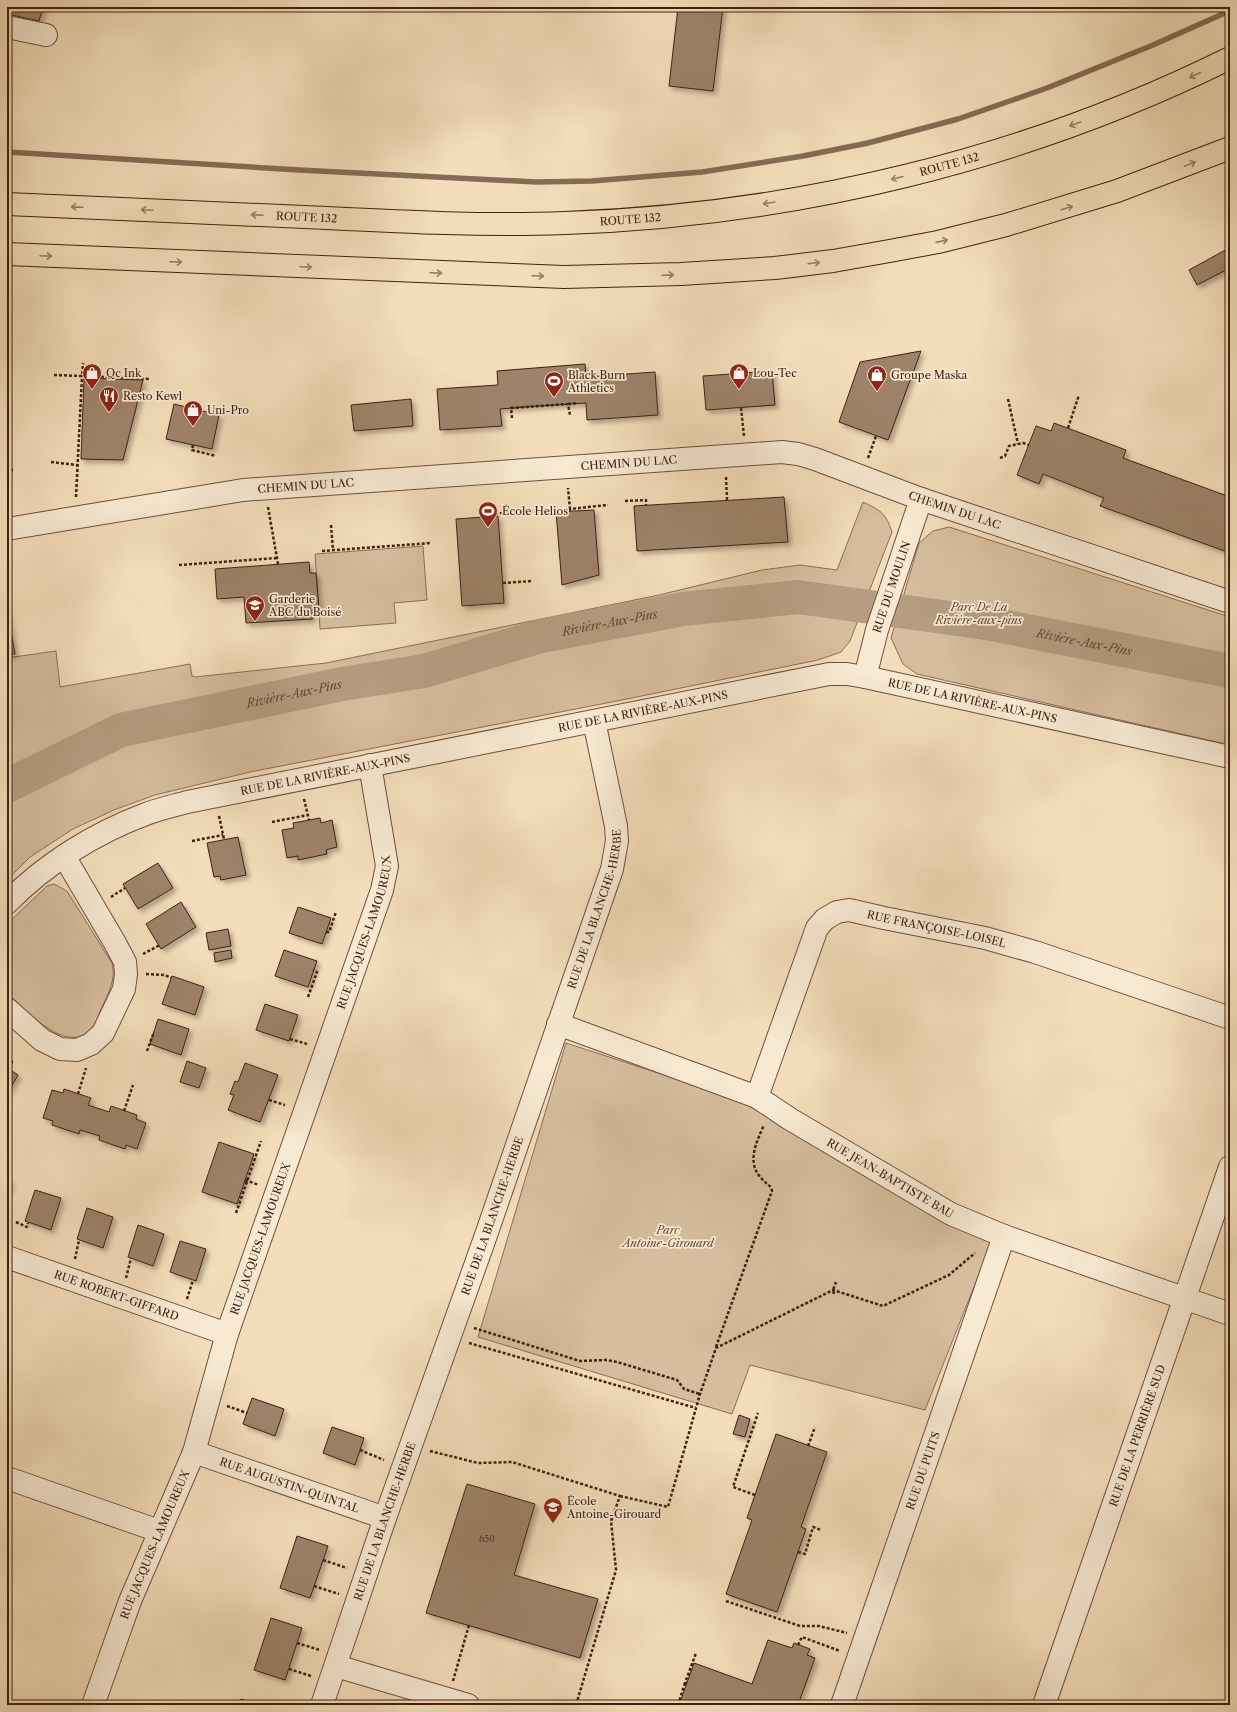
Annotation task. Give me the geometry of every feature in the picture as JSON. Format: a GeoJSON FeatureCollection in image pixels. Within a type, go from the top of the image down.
{"type":"FeatureCollection","features":[{"type":"Feature","properties":{"kind":"highway","name":"ROUTE 132"},"geometry":{"type":"LineString","coordinates":[[7,204],[498,224],[604,221],[700,213],[760,205],[848,189],[968,159],[1033,139],[1099,115],[1178,83],[1230,58]]}},
{"type":"Feature","properties":{"kind":"highway"},"geometry":{"type":"LineString","coordinates":[[7,254],[564,277],[682,274],[775,268],[833,261],[938,242],[1006,225],[1118,191],[1230,148]]}},
{"type":"Feature","properties":{"kind":"street"},"geometry":{"type":"LineString","coordinates":[[7,27],[46,35]]}},
{"type":"Feature","properties":{"kind":"street","name":"CHEMIN DU LAC"},"geometry":{"type":"LineString","coordinates":[[7,529],[244,490],[782,452],[798,454],[815,459],[922,499],[1230,602]]}},
{"type":"Feature","properties":{"kind":"street","name":"RUE DU MOULIN"},"geometry":{"type":"LineString","coordinates":[[865,677],[877,630],[922,499]]}},
{"type":"Feature","properties":{"kind":"street","name":"RUE DE LA RIVIÈRE-AUX-PINS"},"geometry":{"type":"LineString","coordinates":[[7,903],[40,873],[64,856],[124,823],[165,808],[209,796],[594,722],[829,674],[847,674],[865,677],[1230,757]]}},
{"type":"Feature","properties":{"kind":"street","name":"RUE DE LA BLANCHE-HERBE"},"geometry":{"type":"LineString","coordinates":[[322,1705],[331,1659],[385,1518],[485,1238],[612,869],[616,848],[616,826],[594,722]]}},
{"type":"Feature","properties":{"kind":"street","name":"RUE JACQUES-LAMOUREUX"},"geometry":{"type":"LineString","coordinates":[[93,1705],[130,1600],[194,1452],[226,1334],[386,879],[386,848],[370,765]]}},
{"type":"Feature","properties":{"kind":"street"},"geometry":{"type":"LineString","coordinates":[[7,1009],[42,1040],[60,1049],[77,1050],[91,1044],[103,1033],[124,989],[126,974],[124,962],[64,856]]}},
{"type":"Feature","properties":{"kind":"street","name":"RUE FRANÇOISE-LOISEL"},"geometry":{"type":"LineString","coordinates":[[758,1097],[817,928],[825,919],[837,912],[849,910],[985,938],[1028,950],[1230,1018]]}},
{"type":"Feature","properties":{"kind":"street","name":"RUE JEAN-BAPTISTE BAU"},"geometry":{"type":"LineString","coordinates":[[558,1024],[758,1097],[790,1119],[951,1214],[1004,1236],[1230,1314]]}},
{"type":"Feature","properties":{"kind":"street","name":"RUE DE LA PERRIÈRE SUD"},"geometry":{"type":"LineString","coordinates":[[1044,1705],[1230,1167]]}},
{"type":"Feature","properties":{"kind":"street","name":"RUE DU PUITS"},"geometry":{"type":"LineString","coordinates":[[842,1705],[1004,1236]]}},
{"type":"Feature","properties":{"kind":"street","name":"RUE ROBERT-GIFFARD"},"geometry":{"type":"LineString","coordinates":[[7,1257],[226,1334]]}},
{"type":"Feature","properties":{"kind":"street","name":"RUE AUGUSTIN-QUINTAL"},"geometry":{"type":"LineString","coordinates":[[194,1452],[385,1518]]}},
{"type":"Feature","properties":{"kind":"street"},"geometry":{"type":"LineString","coordinates":[[7,1478],[159,1531]]}},
{"type":"Feature","properties":{"kind":"street"},"geometry":{"type":"LineString","coordinates":[[331,1659],[468,1705]]}},
{"type":"Feature","properties":{"kind":"path"},"geometry":{"type":"LineString","coordinates":[[76,500],[83,387],[83,363]]}},
{"type":"Feature","properties":{"kind":"path"},"geometry":{"type":"LineString","coordinates":[[54,375],[149,379]]}},
{"type":"Feature","properties":{"kind":"path"},"geometry":{"type":"LineString","coordinates":[[1068,428],[1079,395]]}},
{"type":"Feature","properties":{"kind":"path"},"geometry":{"type":"LineString","coordinates":[[1008,399],[1018,444]]}},
{"type":"Feature","properties":{"kind":"path"},"geometry":{"type":"LineString","coordinates":[[512,418],[511,408],[578,403]]}},
{"type":"Feature","properties":{"kind":"path"},"geometry":{"type":"LineString","coordinates":[[568,404],[570,415]]}},
{"type":"Feature","properties":{"kind":"path"},"geometry":{"type":"LineString","coordinates":[[741,408],[744,436]]}},
{"type":"Feature","properties":{"kind":"path"},"geometry":{"type":"LineString","coordinates":[[868,460],[876,436]]}},
{"type":"Feature","properties":{"kind":"path"},"geometry":{"type":"LineString","coordinates":[[1000,458],[1005,456],[1009,446],[1023,443],[1029,445]]}},
{"type":"Feature","properties":{"kind":"path"},"geometry":{"type":"LineString","coordinates":[[193,445],[192,450],[216,456]]}},
{"type":"Feature","properties":{"kind":"path"},"geometry":{"type":"LineString","coordinates":[[51,462],[77,465]]}},
{"type":"Feature","properties":{"kind":"path"},"geometry":{"type":"LineString","coordinates":[[7,470],[13,470]]}},
{"type":"Feature","properties":{"kind":"path"},"geometry":{"type":"LineString","coordinates":[[726,474],[727,500]]}},
{"type":"Feature","properties":{"kind":"path"},"geometry":{"type":"LineString","coordinates":[[568,485],[570,510]]}},
{"type":"Feature","properties":{"kind":"path"},"geometry":{"type":"LineString","coordinates":[[625,502],[646,500],[646,505]]}},
{"type":"Feature","properties":{"kind":"path"},"geometry":{"type":"LineString","coordinates":[[489,517],[488,514],[570,510],[608,505]]}},
{"type":"Feature","properties":{"kind":"path"},"geometry":{"type":"LineString","coordinates":[[268,507],[278,564]]}},
{"type":"Feature","properties":{"kind":"path"},"geometry":{"type":"LineString","coordinates":[[331,525],[333,550]]}},
{"type":"Feature","properties":{"kind":"path"},"geometry":{"type":"LineString","coordinates":[[322,551],[431,543]]}},
{"type":"Feature","properties":{"kind":"path"},"geometry":{"type":"LineString","coordinates":[[178,565],[277,558]]}},
{"type":"Feature","properties":{"kind":"path"},"geometry":{"type":"LineString","coordinates":[[503,583],[532,581]]}},
{"type":"Feature","properties":{"kind":"path"},"geometry":{"type":"LineString","coordinates":[[303,797],[309,820]]}},
{"type":"Feature","properties":{"kind":"path"},"geometry":{"type":"LineString","coordinates":[[217,809],[224,839]]}},
{"type":"Feature","properties":{"kind":"path"},"geometry":{"type":"LineString","coordinates":[[272,822],[308,815]]}},
{"type":"Feature","properties":{"kind":"path"},"geometry":{"type":"LineString","coordinates":[[192,841],[223,835]]}},
{"type":"Feature","properties":{"kind":"path"},"geometry":{"type":"LineString","coordinates":[[110,898],[125,888]]}},
{"type":"Feature","properties":{"kind":"path"},"geometry":{"type":"LineString","coordinates":[[326,932],[329,932],[336,912]]}},
{"type":"Feature","properties":{"kind":"path"},"geometry":{"type":"LineString","coordinates":[[137,958],[160,946]]}},
{"type":"Feature","properties":{"kind":"path"},"geometry":{"type":"LineString","coordinates":[[308,997],[318,972],[313,970]]}},
{"type":"Feature","properties":{"kind":"path"},"geometry":{"type":"LineString","coordinates":[[141,973],[165,975],[171,978]]}},
{"type":"Feature","properties":{"kind":"path"},"geometry":{"type":"LineString","coordinates":[[147,1051],[154,1032]]}},
{"type":"Feature","properties":{"kind":"path"},"geometry":{"type":"LineString","coordinates":[[290,1039],[308,1044]]}},
{"type":"Feature","properties":{"kind":"path"},"geometry":{"type":"LineString","coordinates":[[7,1058],[12,1062],[9,1069]]}},
{"type":"Feature","properties":{"kind":"path"},"geometry":{"type":"LineString","coordinates":[[78,1094],[86,1066]]}},
{"type":"Feature","properties":{"kind":"path"},"geometry":{"type":"LineString","coordinates":[[124,1111],[133,1085]]}},
{"type":"Feature","properties":{"kind":"path"},"geometry":{"type":"LineString","coordinates":[[268,1100],[287,1106]]}},
{"type":"Feature","properties":{"kind":"path"},"geometry":{"type":"LineString","coordinates":[[424,1450],[478,1463],[512,1462],[620,1496],[668,1507],[700,1394],[772,1191],[771,1188],[761,1179],[753,1165],[754,1148],[766,1120]]}},
{"type":"Feature","properties":{"kind":"path"},"geometry":{"type":"LineString","coordinates":[[236,1213],[246,1180],[261,1141]]}},
{"type":"Feature","properties":{"kind":"path"},"geometry":{"type":"LineString","coordinates":[[246,1180],[265,1187]]}},
{"type":"Feature","properties":{"kind":"path"},"geometry":{"type":"LineString","coordinates":[[16,1222],[27,1227],[28,1223]]}},
{"type":"Feature","properties":{"kind":"path"},"geometry":{"type":"LineString","coordinates":[[74,1262],[80,1240]]}},
{"type":"Feature","properties":{"kind":"path"},"geometry":{"type":"LineString","coordinates":[[716,1348],[833,1290],[883,1306],[949,1275],[976,1252]]}},
{"type":"Feature","properties":{"kind":"path"},"geometry":{"type":"LineString","coordinates":[[124,1284],[131,1258]]}},
{"type":"Feature","properties":{"kind":"path"},"geometry":{"type":"LineString","coordinates":[[184,1306],[193,1280]]}},
{"type":"Feature","properties":{"kind":"path"},"geometry":{"type":"LineString","coordinates":[[834,1294],[833,1290],[836,1282]]}},
{"type":"Feature","properties":{"kind":"path"},"geometry":{"type":"LineString","coordinates":[[468,1326],[580,1361],[606,1360],[617,1362],[677,1380],[684,1389],[700,1394]]}},
{"type":"Feature","properties":{"kind":"path"},"geometry":{"type":"LineString","coordinates":[[463,1342],[696,1408]]}},
{"type":"Feature","properties":{"kind":"path"},"geometry":{"type":"LineString","coordinates":[[220,1403],[247,1413]]}},
{"type":"Feature","properties":{"kind":"path"},"geometry":{"type":"LineString","coordinates":[[755,1495],[733,1487],[758,1413]]}},
{"type":"Feature","properties":{"kind":"path"},"geometry":{"type":"LineString","coordinates":[[808,1446],[815,1427]]}},
{"type":"Feature","properties":{"kind":"path"},"geometry":{"type":"LineString","coordinates":[[360,1450],[385,1460]]}},
{"type":"Feature","properties":{"kind":"path"},"geometry":{"type":"LineString","coordinates":[[576,1705],[616,1570],[610,1520],[620,1496]]}},
{"type":"Feature","properties":{"kind":"path"},"geometry":{"type":"LineString","coordinates":[[798,1552],[805,1554],[813,1527],[820,1530]]}},
{"type":"Feature","properties":{"kind":"path"},"geometry":{"type":"LineString","coordinates":[[323,1560],[348,1568]]}},
{"type":"Feature","properties":{"kind":"path"},"geometry":{"type":"LineString","coordinates":[[314,1586],[345,1596]]}},
{"type":"Feature","properties":{"kind":"path"},"geometry":{"type":"LineString","coordinates":[[726,1601],[800,1626],[835,1629],[853,1634]]}},
{"type":"Feature","properties":{"kind":"path"},"geometry":{"type":"LineString","coordinates":[[452,1685],[469,1625]]}},
{"type":"Feature","properties":{"kind":"path"},"geometry":{"type":"LineString","coordinates":[[798,1645],[802,1637],[846,1654]]}},
{"type":"Feature","properties":{"kind":"path"},"geometry":{"type":"LineString","coordinates":[[297,1643],[331,1659]]}},
{"type":"Feature","properties":{"kind":"path"},"geometry":{"type":"LineString","coordinates":[[678,1705],[696,1653]]}},
{"type":"Feature","properties":{"kind":"path"},"geometry":{"type":"LineString","coordinates":[[289,1668],[316,1678]]}},
{"type":"Feature","properties":{"kind":"green space"},"geometry":{"type":"Polygon","coordinates":[[[863,502],[874,507],[885,516],[892,532],[850,641],[841,652],[818,660],[617,701],[250,772],[155,795],[114,810],[73,829],[30,857],[7,880],[7,658],[56,651],[60,687],[190,664],[192,676],[195,677],[326,663],[659,595],[762,570],[800,565],[837,570],[863,502]]]}},
{"type":"Feature","properties":{"kind":"green space","name":"Parc De La Rivière-aux-pins"},"geometry":{"type":"Polygon","coordinates":[[[949,527],[1230,617],[1230,745],[917,674],[903,664],[891,638],[919,543],[933,531],[949,527]]]}},
{"type":"Feature","properties":{"kind":"green space"},"geometry":{"type":"Polygon","coordinates":[[[423,546],[427,600],[394,603],[396,623],[320,629],[315,554],[423,546]]]}},
{"type":"Feature","properties":{"kind":"green space"},"geometry":{"type":"Polygon","coordinates":[[[54,884],[67,891],[112,963],[113,969],[111,986],[93,1027],[83,1035],[72,1037],[60,1034],[47,1028],[35,1019],[7,992],[7,924],[47,886],[54,884]]]}},
{"type":"Feature","properties":{"kind":"green space","name":"Parc Antoine-Girouard"},"geometry":{"type":"Polygon","coordinates":[[[566,1043],[735,1098],[926,1209],[993,1239],[925,1410],[750,1365],[732,1414],[478,1337],[566,1043]]]}},
{"type":"Feature","properties":{"kind":"building"},"geometry":{"type":"Polygon","coordinates":[[[7,7],[43,7],[39,21],[7,14],[7,7]]]}},
{"type":"Feature","properties":{"kind":"building"},"geometry":{"type":"Polygon","coordinates":[[[678,7],[723,7],[713,91],[669,86],[678,7]]]}},
{"type":"Feature","properties":{"kind":"building"},"geometry":{"type":"Polygon","coordinates":[[[1229,248],[1230,268],[1197,285],[1189,270],[1229,248]]]}},
{"type":"Feature","properties":{"kind":"building","name":"Groupe Maska"},"geometry":{"type":"Polygon","coordinates":[[[921,351],[888,440],[839,422],[860,362],[921,351]]]}},
{"type":"Feature","properties":{"kind":"building"},"geometry":{"type":"Polygon","coordinates":[[[585,364],[586,377],[655,372],[658,415],[587,420],[586,403],[539,406],[500,409],[502,426],[440,430],[437,389],[498,385],[497,371],[585,364]]]}},
{"type":"Feature","properties":{"kind":"building","name":"Lou-Tec"},"geometry":{"type":"Polygon","coordinates":[[[772,371],[775,405],[706,410],[703,376],[772,371]]]}},
{"type":"Feature","properties":{"kind":"building","name":"Resto Kewl"},"geometry":{"type":"Polygon","coordinates":[[[84,378],[143,380],[123,460],[81,459],[84,378]]]}},
{"type":"Feature","properties":{"kind":"building"},"geometry":{"type":"Polygon","coordinates":[[[411,399],[413,426],[354,431],[351,405],[411,399]]]}},
{"type":"Feature","properties":{"kind":"building","name":"Uni-Pro"},"geometry":{"type":"Polygon","coordinates":[[[174,404],[219,415],[212,449],[166,439],[174,404]]]}},
{"type":"Feature","properties":{"kind":"building"},"geometry":{"type":"Polygon","coordinates":[[[1054,423],[1126,450],[1123,458],[1230,497],[1230,553],[1100,506],[1104,498],[1043,474],[1039,484],[1017,475],[1036,426],[1051,431],[1054,423]]]}},
{"type":"Feature","properties":{"kind":"building"},"geometry":{"type":"Polygon","coordinates":[[[784,497],[788,542],[637,551],[634,506],[784,497]]]}},
{"type":"Feature","properties":{"kind":"building"},"geometry":{"type":"Polygon","coordinates":[[[594,510],[599,575],[562,585],[556,512],[594,510]]]}},
{"type":"Feature","properties":{"kind":"building"},"geometry":{"type":"Polygon","coordinates":[[[498,516],[504,603],[462,606],[456,519],[498,516]]]}},
{"type":"Feature","properties":{"kind":"building"},"geometry":{"type":"Polygon","coordinates":[[[309,562],[310,573],[316,573],[319,610],[312,610],[313,619],[246,623],[244,597],[217,599],[215,569],[309,562]]]}},
{"type":"Feature","properties":{"kind":"building"},"geometry":{"type":"Polygon","coordinates":[[[7,609],[15,654],[7,655],[7,609]]]}},
{"type":"Feature","properties":{"kind":"building"},"geometry":{"type":"Polygon","coordinates":[[[320,818],[321,823],[332,820],[337,847],[326,850],[327,854],[298,860],[298,856],[287,858],[282,830],[294,828],[293,823],[320,818]]]}},
{"type":"Feature","properties":{"kind":"building"},"geometry":{"type":"Polygon","coordinates":[[[238,837],[246,875],[221,880],[220,876],[214,877],[207,843],[238,837]]]}},
{"type":"Feature","properties":{"kind":"building"},"geometry":{"type":"Polygon","coordinates":[[[158,863],[173,888],[138,909],[123,884],[158,863]]]}},
{"type":"Feature","properties":{"kind":"building"},"geometry":{"type":"Polygon","coordinates":[[[181,902],[196,927],[161,949],[146,924],[181,902]]]}},
{"type":"Feature","properties":{"kind":"building"},"geometry":{"type":"Polygon","coordinates":[[[298,907],[331,918],[322,944],[289,933],[298,907]]]}},
{"type":"Feature","properties":{"kind":"building"},"geometry":{"type":"Polygon","coordinates":[[[228,929],[231,946],[209,950],[206,933],[228,929]]]}},
{"type":"Feature","properties":{"kind":"building"},"geometry":{"type":"Polygon","coordinates":[[[231,950],[232,958],[215,962],[214,953],[231,950]]]}},
{"type":"Feature","properties":{"kind":"building"},"geometry":{"type":"Polygon","coordinates":[[[284,950],[317,961],[308,987],[275,976],[284,950]]]}},
{"type":"Feature","properties":{"kind":"building"},"geometry":{"type":"Polygon","coordinates":[[[172,976],[204,987],[195,1015],[162,1004],[172,976]]]}},
{"type":"Feature","properties":{"kind":"building"},"geometry":{"type":"Polygon","coordinates":[[[265,1004],[298,1015],[289,1041],[256,1030],[265,1004]]]}},
{"type":"Feature","properties":{"kind":"building"},"geometry":{"type":"Polygon","coordinates":[[[158,1019],[189,1029],[181,1055],[150,1044],[158,1019]]]}},
{"type":"Feature","properties":{"kind":"building"},"geometry":{"type":"Polygon","coordinates":[[[187,1061],[206,1068],[199,1088],[180,1082],[187,1061]]]}},
{"type":"Feature","properties":{"kind":"building"},"geometry":{"type":"Polygon","coordinates":[[[245,1063],[278,1075],[260,1122],[228,1110],[234,1095],[230,1094],[235,1081],[238,1082],[245,1063]]]}},
{"type":"Feature","properties":{"kind":"building"},"geometry":{"type":"Polygon","coordinates":[[[7,1068],[18,1075],[7,1094],[7,1068]]]}},
{"type":"Feature","properties":{"kind":"building"},"geometry":{"type":"Polygon","coordinates":[[[64,1089],[91,1098],[88,1105],[109,1112],[111,1106],[137,1115],[136,1119],[146,1123],[137,1149],[126,1145],[125,1149],[99,1140],[100,1136],[80,1130],[79,1134],[52,1125],[53,1121],[43,1118],[52,1090],[63,1093],[64,1089]]]}},
{"type":"Feature","properties":{"kind":"building"},"geometry":{"type":"Polygon","coordinates":[[[219,1142],[254,1154],[237,1204],[202,1192],[219,1142]]]}},
{"type":"Feature","properties":{"kind":"building"},"geometry":{"type":"Polygon","coordinates":[[[7,1180],[11,1181],[7,1193],[7,1180]]]}},
{"type":"Feature","properties":{"kind":"building"},"geometry":{"type":"Polygon","coordinates":[[[35,1190],[61,1198],[51,1230],[25,1221],[35,1190]]]}},
{"type":"Feature","properties":{"kind":"building"},"geometry":{"type":"Polygon","coordinates":[[[87,1208],[113,1217],[103,1248],[77,1239],[87,1208]]]}},
{"type":"Feature","properties":{"kind":"building"},"geometry":{"type":"Polygon","coordinates":[[[138,1225],[164,1234],[153,1266],[128,1257],[138,1225]]]}},
{"type":"Feature","properties":{"kind":"building"},"geometry":{"type":"Polygon","coordinates":[[[180,1241],[206,1249],[196,1281],[170,1272],[180,1241]]]}},
{"type":"Feature","properties":{"kind":"building"},"geometry":{"type":"Polygon","coordinates":[[[252,1398],[284,1409],[275,1436],[243,1424],[252,1398]]]}},
{"type":"Feature","properties":{"kind":"building"},"geometry":{"type":"Polygon","coordinates":[[[739,1415],[750,1419],[745,1437],[733,1434],[739,1415]]]}},
{"type":"Feature","properties":{"kind":"building"},"geometry":{"type":"Polygon","coordinates":[[[332,1427],[364,1438],[355,1465],[323,1453],[332,1427]]]}},
{"type":"Feature","properties":{"kind":"building"},"geometry":{"type":"Polygon","coordinates":[[[776,1434],[827,1452],[801,1527],[806,1529],[777,1612],[726,1594],[752,1520],[747,1518],[776,1434]]]}},
{"type":"Feature","properties":{"kind":"building","name":"École Antoine-Girouard"},"geometry":{"type":"Polygon","coordinates":[[[467,1484],[535,1504],[514,1575],[598,1599],[580,1658],[426,1613],[467,1484]]]}},
{"type":"Feature","properties":{"kind":"building"},"geometry":{"type":"Polygon","coordinates":[[[297,1536],[328,1546],[310,1598],[280,1588],[297,1536]]]}},
{"type":"Feature","properties":{"kind":"building"},"geometry":{"type":"Polygon","coordinates":[[[271,1618],[302,1628],[285,1680],[254,1670],[271,1618]]]}},
{"type":"Feature","properties":{"kind":"building"},"geometry":{"type":"Polygon","coordinates":[[[768,1640],[792,1648],[794,1643],[810,1649],[807,1655],[815,1658],[798,1705],[679,1705],[694,1663],[752,1684],[768,1640]]]}},
{"type":"Feature","properties":{"kind":"building"},"geometry":{"type":"Polygon","coordinates":[[[241,1699],[258,1705],[239,1705],[241,1699]]]}},
{"type":"Feature","properties":{"kind":"waterway"},"geometry":{"type":"LineString","coordinates":[[7,152],[299,170],[536,182],[592,181],[702,172],[803,156],[868,143],[958,119],[1047,88],[1153,45],[1227,12]]}},
{"type":"Feature","properties":{"kind":"waterway","name":"Rivière-Aux-Pins"},"geometry":{"type":"LineString","coordinates":[[7,786],[121,730],[342,684],[424,671],[541,636],[683,609],[798,597],[986,623],[1230,671]]}},
{"type":"Feature","properties":{"kind":"place","name":"Qc Ink"},"geometry":{"type":"Point","coordinates":[92,390]}},
{"type":"Feature","properties":{"kind":"place","name":"Lou-Tec"},"geometry":{"type":"Point","coordinates":[739,390]}},
{"type":"Feature","properties":{"kind":"place","name":"Groupe Maska"},"geometry":{"type":"Point","coordinates":[877,392]}},
{"type":"Feature","properties":{"kind":"place","name":"Black Burn Athletics"},"geometry":{"type":"Point","coordinates":[554,398]}},
{"type":"Feature","properties":{"kind":"place","name":"Resto Kewl"},"geometry":{"type":"Point","coordinates":[109,413]}},
{"type":"Feature","properties":{"kind":"place","name":"Uni-Pro"},"geometry":{"type":"Point","coordinates":[193,427]}},
{"type":"Feature","properties":{"kind":"place","name":"École Helios"},"geometry":{"type":"Point","coordinates":[488,528]}},
{"type":"Feature","properties":{"kind":"place","name":"Garderie ABC du Boisé"},"geometry":{"type":"Point","coordinates":[255,622]}},
{"type":"Feature","properties":{"kind":"place","name":"École Antoine-Girouard"},"geometry":{"type":"Point","coordinates":[553,1524]}}]}
